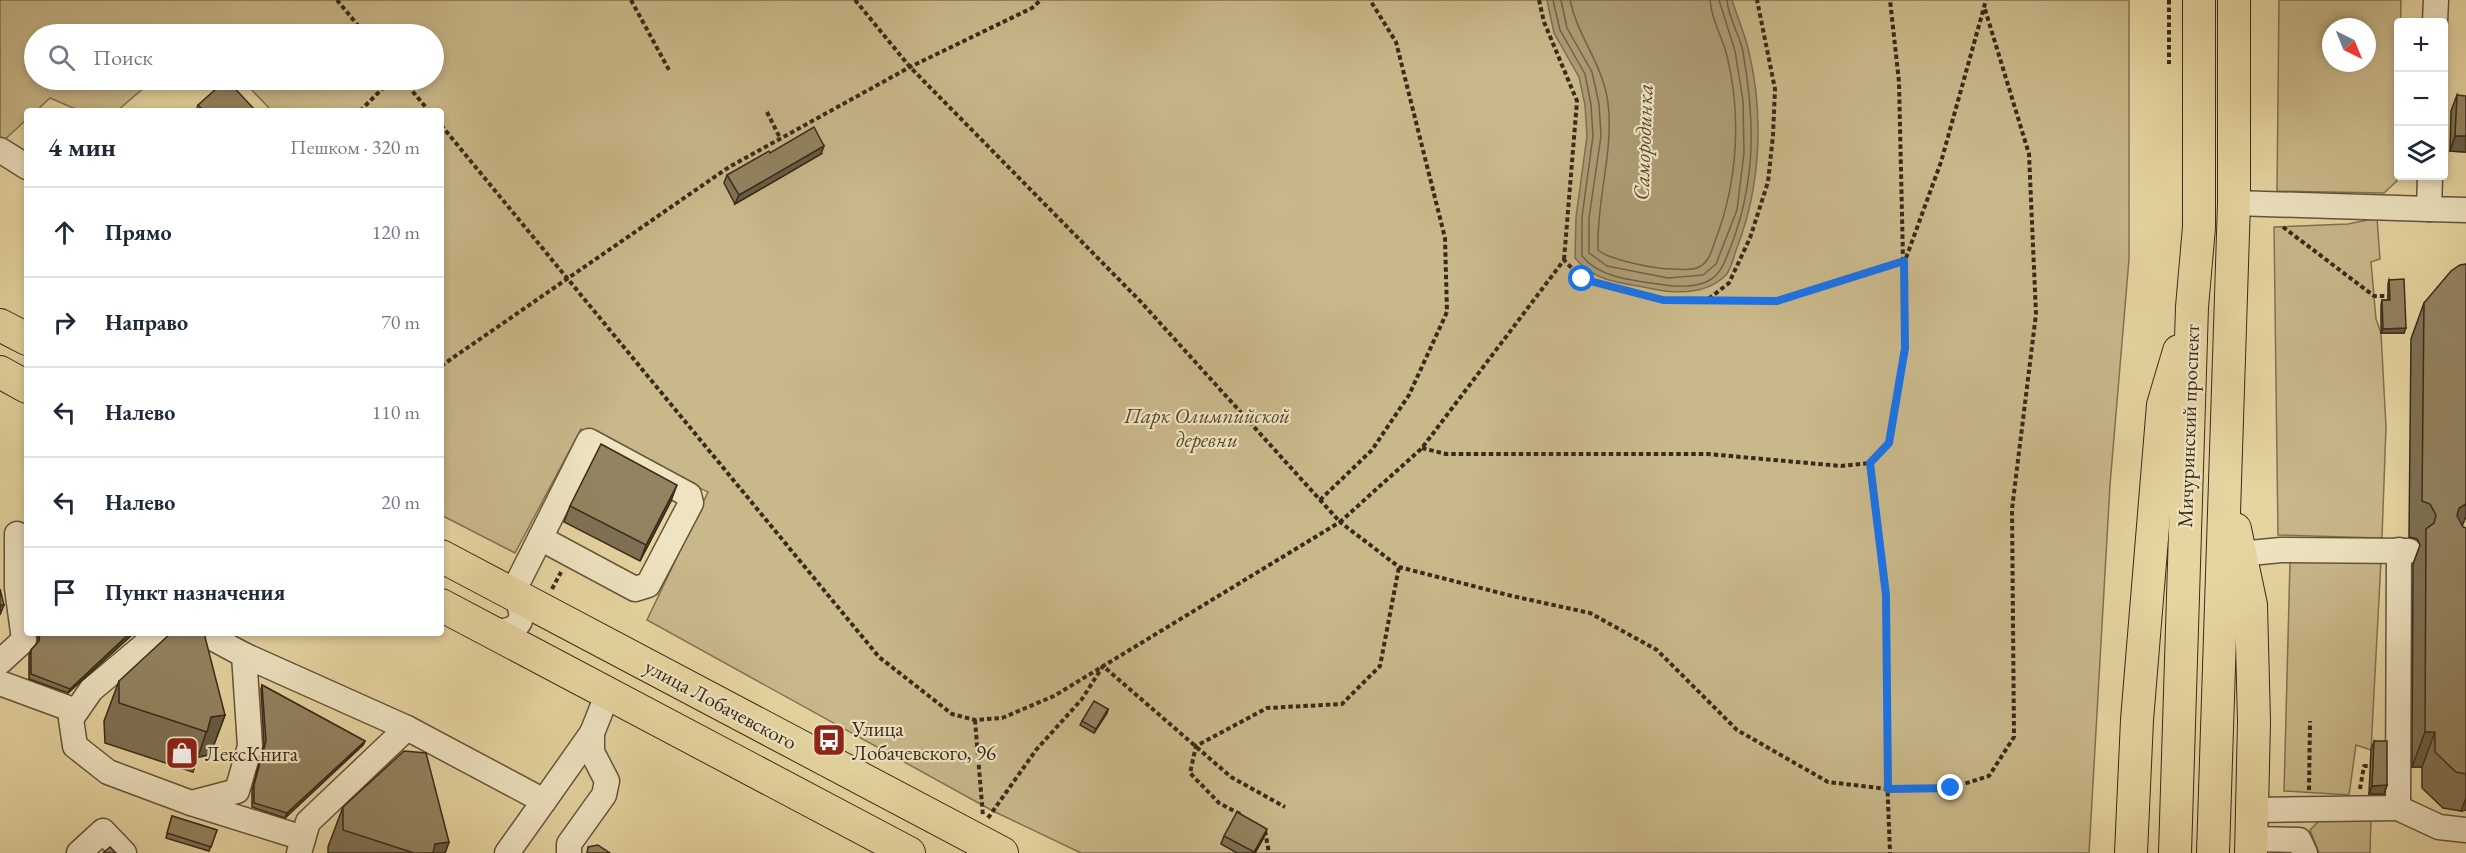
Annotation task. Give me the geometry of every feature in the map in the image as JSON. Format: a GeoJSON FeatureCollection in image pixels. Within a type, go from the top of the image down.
{"type":"FeatureCollection","features":[{"type":"Feature","properties":{"kind":"main road","name":"Мичуринский проспект"},"geometry":{"type":"LineString","coordinates":[[2175,853],[2192,307],[2199,227],[2199,0]]}},
{"type":"Feature","properties":{"kind":"main road","name":"Мичуринский проспект"},"geometry":{"type":"LineString","coordinates":[[2213,853],[2234,203],[2234,0]]}},
{"type":"Feature","properties":{"kind":"main road"},"geometry":{"type":"LineString","coordinates":[[2131,853],[2138,720],[2163,405],[2192,307]]}},
{"type":"Feature","properties":{"kind":"main road"},"geometry":{"type":"LineString","coordinates":[[0,372],[24,385]]}},
{"type":"Feature","properties":{"kind":"main road"},"geometry":{"type":"LineString","coordinates":[[2225,483],[2252,605],[2254,722],[2252,834]]}},
{"type":"Feature","properties":{"kind":"main road","name":"улица Лобачевского"},"geometry":{"type":"LineString","coordinates":[[444,558],[513,592],[1002,853]]}},
{"type":"Feature","properties":{"kind":"main road","name":"улица Лобачевского"},"geometry":{"type":"LineString","coordinates":[[444,607],[909,853]]}},
{"type":"Feature","properties":{"kind":"street"},"geometry":{"type":"LineString","coordinates":[[2435,18],[2436,0]]}},
{"type":"Feature","properties":{"kind":"street"},"geometry":{"type":"LineString","coordinates":[[0,150],[24,165]]}},
{"type":"Feature","properties":{"kind":"street"},"geometry":{"type":"LineString","coordinates":[[2429,209],[2430,180]]}},
{"type":"Feature","properties":{"kind":"street"},"geometry":{"type":"LineString","coordinates":[[2234,203],[2466,210]]}},
{"type":"Feature","properties":{"kind":"street"},"geometry":{"type":"LineString","coordinates":[[492,632],[513,629],[520,622],[522,613],[513,592],[540,538],[589,441],[689,495],[691,503],[648,585],[635,589],[540,538]]}},
{"type":"Feature","properties":{"kind":"street"},"geometry":{"type":"LineString","coordinates":[[0,662],[24,640],[17,588],[15,532]]}},
{"type":"Feature","properties":{"kind":"street"},"geometry":{"type":"LineString","coordinates":[[2240,554],[2282,550],[2404,550],[2398,808]]}},
{"type":"Feature","properties":{"kind":"street"},"geometry":{"type":"LineString","coordinates":[[155,636],[92,690],[70,718],[75,746],[108,772],[301,845],[308,822],[408,728]]}},
{"type":"Feature","properties":{"kind":"street"},"geometry":{"type":"LineString","coordinates":[[209,636],[244,655],[408,728],[544,801]]}},
{"type":"Feature","properties":{"kind":"street"},"geometry":{"type":"LineString","coordinates":[[191,803],[237,790],[250,746],[244,655]]}},
{"type":"Feature","properties":{"kind":"street"},"geometry":{"type":"LineString","coordinates":[[0,683],[76,711]]}},
{"type":"Feature","properties":{"kind":"street"},"geometry":{"type":"LineString","coordinates":[[507,853],[592,733],[608,693]]}},
{"type":"Feature","properties":{"kind":"street"},"geometry":{"type":"LineString","coordinates":[[569,853],[569,844],[604,795],[607,781],[592,752],[592,733]]}},
{"type":"Feature","properties":{"kind":"street"},"geometry":{"type":"LineString","coordinates":[[2252,834],[2308,808],[2398,808],[2439,827],[2466,830]]}},
{"type":"Feature","properties":{"kind":"street"},"geometry":{"type":"LineString","coordinates":[[80,853],[103,831],[124,853]]}},
{"type":"Feature","properties":{"kind":"street"},"geometry":{"type":"LineString","coordinates":[[2252,834],[2299,840],[2305,853]]}},
{"type":"Feature","properties":{"kind":"path"},"geometry":{"type":"LineString","coordinates":[[337,0],[357,24]]}},
{"type":"Feature","properties":{"kind":"path"},"geometry":{"type":"LineString","coordinates":[[631,0],[669,70]]}},
{"type":"Feature","properties":{"kind":"path"},"geometry":{"type":"LineString","coordinates":[[855,0],[910,68],[1141,302],[1341,522],[1399,567],[1590,613],[1657,650],[1737,730],[1828,782],[1888,789],[1951,788],[1989,776],[2014,737],[2012,509],[2036,314],[2029,154],[1984,6]]}},
{"type":"Feature","properties":{"kind":"path"},"geometry":{"type":"LineString","coordinates":[[444,364],[729,166],[910,68],[1032,8],[1041,0]]}},
{"type":"Feature","properties":{"kind":"path"},"geometry":{"type":"LineString","coordinates":[[1320,500],[1372,450],[1409,395],[1448,312],[1444,238],[1396,42],[1370,0]]}},
{"type":"Feature","properties":{"kind":"path"},"geometry":{"type":"LineString","coordinates":[[444,129],[879,657],[952,714],[975,720],[1002,718],[1054,696],[1341,522],[1422,448],[1564,260],[1577,101],[1544,22],[1539,0]]}},
{"type":"Feature","properties":{"kind":"path"},"geometry":{"type":"LineString","coordinates":[[1707,300],[1729,283],[1750,238],[1768,182],[1775,89],[1757,0]]}},
{"type":"Feature","properties":{"kind":"path"},"geometry":{"type":"LineString","coordinates":[[1422,448],[1446,454],[1708,454],[1841,466],[1870,463],[1889,443],[1905,348],[1899,82],[1890,0]]}},
{"type":"Feature","properties":{"kind":"path"},"geometry":{"type":"LineString","coordinates":[[1904,261],[1941,162],[1986,0]]}},
{"type":"Feature","properties":{"kind":"path"},"geometry":{"type":"LineString","coordinates":[[2169,0],[2169,64]]}},
{"type":"Feature","properties":{"kind":"path"},"geometry":{"type":"LineString","coordinates":[[363,108],[381,90]]}},
{"type":"Feature","properties":{"kind":"path"},"geometry":{"type":"LineString","coordinates":[[411,90],[426,108]]}},
{"type":"Feature","properties":{"kind":"path"},"geometry":{"type":"LineString","coordinates":[[767,112],[780,138]]}},
{"type":"Feature","properties":{"kind":"path"},"geometry":{"type":"LineString","coordinates":[[2275,220],[2374,296],[2388,296]]}},
{"type":"Feature","properties":{"kind":"path"},"geometry":{"type":"LineString","coordinates":[[1564,260],[1582,279],[1663,300],[1777,301],[1904,261]]}},
{"type":"Feature","properties":{"kind":"path"},"geometry":{"type":"LineString","coordinates":[[1870,463],[1886,595],[1890,853]]}},
{"type":"Feature","properties":{"kind":"path"},"geometry":{"type":"LineString","coordinates":[[1246,818],[1219,803],[1190,773],[1196,746],[1267,708],[1342,704],[1380,666],[1399,567]]}},
{"type":"Feature","properties":{"kind":"path"},"geometry":{"type":"LineString","coordinates":[[552,590],[559,575]]}},
{"type":"Feature","properties":{"kind":"path"},"geometry":{"type":"LineString","coordinates":[[975,720],[982,778],[983,823],[1036,750],[1082,699],[1103,666]]}},
{"type":"Feature","properties":{"kind":"path"},"geometry":{"type":"LineString","coordinates":[[1103,666],[1231,777],[1285,807]]}},
{"type":"Feature","properties":{"kind":"path"},"geometry":{"type":"LineString","coordinates":[[2308,808],[2310,721]]}},
{"type":"Feature","properties":{"kind":"path"},"geometry":{"type":"LineString","coordinates":[[2356,809],[2364,766],[2370,766]]}},
{"type":"Feature","properties":{"kind":"path"},"geometry":{"type":"LineString","coordinates":[[1264,827],[1269,853]]}},
{"type":"Feature","properties":{"kind":"green space","name":"Парк Олимпийской деревни"},"geometry":{"type":"Polygon","coordinates":[[[0,0],[2129,0],[2129,259],[2110,485],[2089,853],[1081,853],[993,811],[647,620],[708,492],[581,429],[515,553],[444,517],[444,108],[269,108],[252,90],[444,90],[444,24],[24,24],[24,90],[141,90],[120,108],[73,108],[50,98],[39,108],[24,108],[24,122],[0,144],[0,0]]]}},
{"type":"Feature","properties":{"kind":"green space"},"geometry":{"type":"Polygon","coordinates":[[[2279,0],[2401,0],[2401,18],[2394,18],[2394,180],[2397,181],[2384,193],[2277,191],[2279,0]]]}},
{"type":"Feature","properties":{"kind":"green space"},"geometry":{"type":"Polygon","coordinates":[[[2377,218],[2380,259],[2371,262],[2376,319],[2381,333],[2386,427],[2382,538],[2278,535],[2274,227],[2348,224],[2377,218]]]}},
{"type":"Feature","properties":{"kind":"green space"},"geometry":{"type":"Polygon","coordinates":[[[2381,561],[2371,750],[2356,745],[2349,795],[2284,791],[2290,562],[2381,561]]]}},
{"type":"Feature","properties":{"kind":"green space"},"geometry":{"type":"Polygon","coordinates":[[[2321,819],[2371,819],[2370,853],[2319,853],[2310,830],[2321,819]]]}},
{"type":"Feature","properties":{"kind":"water","name":"Самородинка"},"geometry":{"type":"Polygon","coordinates":[[[1547,0],[1732,0],[1753,72],[1758,148],[1752,197],[1730,269],[1726,275],[1710,286],[1682,292],[1663,291],[1611,281],[1592,273],[1575,258],[1576,217],[1587,136],[1585,105],[1579,77],[1554,33],[1547,0]]]}},
{"type":"Feature","properties":{"kind":"building"},"geometry":{"type":"Polygon","coordinates":[[[215,90],[236,90],[253,108],[201,108],[198,105],[215,90]]]}},
{"type":"Feature","properties":{"kind":"building"},"geometry":{"type":"Polygon","coordinates":[[[2457,95],[2466,96],[2466,136],[2455,136],[2457,95]]]}},
{"type":"Feature","properties":{"kind":"building"},"geometry":{"type":"Polygon","coordinates":[[[814,127],[824,146],[739,195],[727,175],[814,127]]]}},
{"type":"Feature","properties":{"kind":"building"},"geometry":{"type":"Polygon","coordinates":[[[2466,264],[2466,504],[2459,508],[2457,516],[2466,528],[2466,774],[2456,772],[2435,752],[2435,732],[2425,732],[2426,529],[2434,523],[2436,515],[2430,504],[2422,501],[2424,303],[2451,271],[2466,264]]]}},
{"type":"Feature","properties":{"kind":"building"},"geometry":{"type":"Polygon","coordinates":[[[2404,279],[2406,328],[2383,329],[2382,300],[2390,300],[2389,280],[2404,279]]]}},
{"type":"Feature","properties":{"kind":"building"},"geometry":{"type":"Polygon","coordinates":[[[601,444],[677,485],[646,545],[570,506],[601,444]]]}},
{"type":"Feature","properties":{"kind":"building"},"geometry":{"type":"Polygon","coordinates":[[[0,589],[4,605],[0,605],[0,589]]]}},
{"type":"Feature","properties":{"kind":"building"},"geometry":{"type":"Polygon","coordinates":[[[40,636],[127,636],[70,689],[31,674],[31,650],[39,641],[40,636]]]}},
{"type":"Feature","properties":{"kind":"building"},"geometry":{"type":"Polygon","coordinates":[[[168,636],[205,636],[225,715],[211,717],[207,732],[119,703],[119,681],[168,636]]]}},
{"type":"Feature","properties":{"kind":"building"},"geometry":{"type":"Polygon","coordinates":[[[262,685],[365,741],[287,813],[254,803],[254,785],[266,741],[262,685]]]}},
{"type":"Feature","properties":{"kind":"building"},"geometry":{"type":"Polygon","coordinates":[[[1094,701],[1108,709],[1096,729],[1082,721],[1094,701]]]}},
{"type":"Feature","properties":{"kind":"building"},"geometry":{"type":"Polygon","coordinates":[[[2374,741],[2387,741],[2387,785],[2372,786],[2374,741]]]}},
{"type":"Feature","properties":{"kind":"building"},"geometry":{"type":"Polygon","coordinates":[[[404,751],[426,753],[449,842],[435,844],[433,853],[414,853],[343,830],[343,807],[404,751]]]}},
{"type":"Feature","properties":{"kind":"building"},"geometry":{"type":"Polygon","coordinates":[[[1237,812],[1267,829],[1254,852],[1224,836],[1237,812]]]}},
{"type":"Feature","properties":{"kind":"building"},"geometry":{"type":"Polygon","coordinates":[[[172,816],[217,830],[211,847],[167,833],[172,816]]]}},
{"type":"Feature","properties":{"kind":"building"},"geometry":{"type":"Polygon","coordinates":[[[598,845],[610,853],[587,853],[588,847],[598,845]]]}},
{"type":"Feature","properties":{"kind":"building"},"geometry":{"type":"Polygon","coordinates":[[[110,847],[116,853],[103,853],[110,847]]]}},
{"type":"Feature","properties":{"kind":"place","name":"Улица Лобачевского, 96"},"geometry":{"type":"Point","coordinates":[829,740]}},
{"type":"Feature","properties":{"kind":"place","name":"ЛексКнига"},"geometry":{"type":"Point","coordinates":[182,753]}},
{"type":"Feature","properties":{"kind":"route"},"geometry":{"type":"LineString","coordinates":[[1582,279],[1663,300],[1777,301],[1904,261],[1905,348],[1889,443],[1870,463],[1886,595],[1888,789],[1951,788]]}}]}
